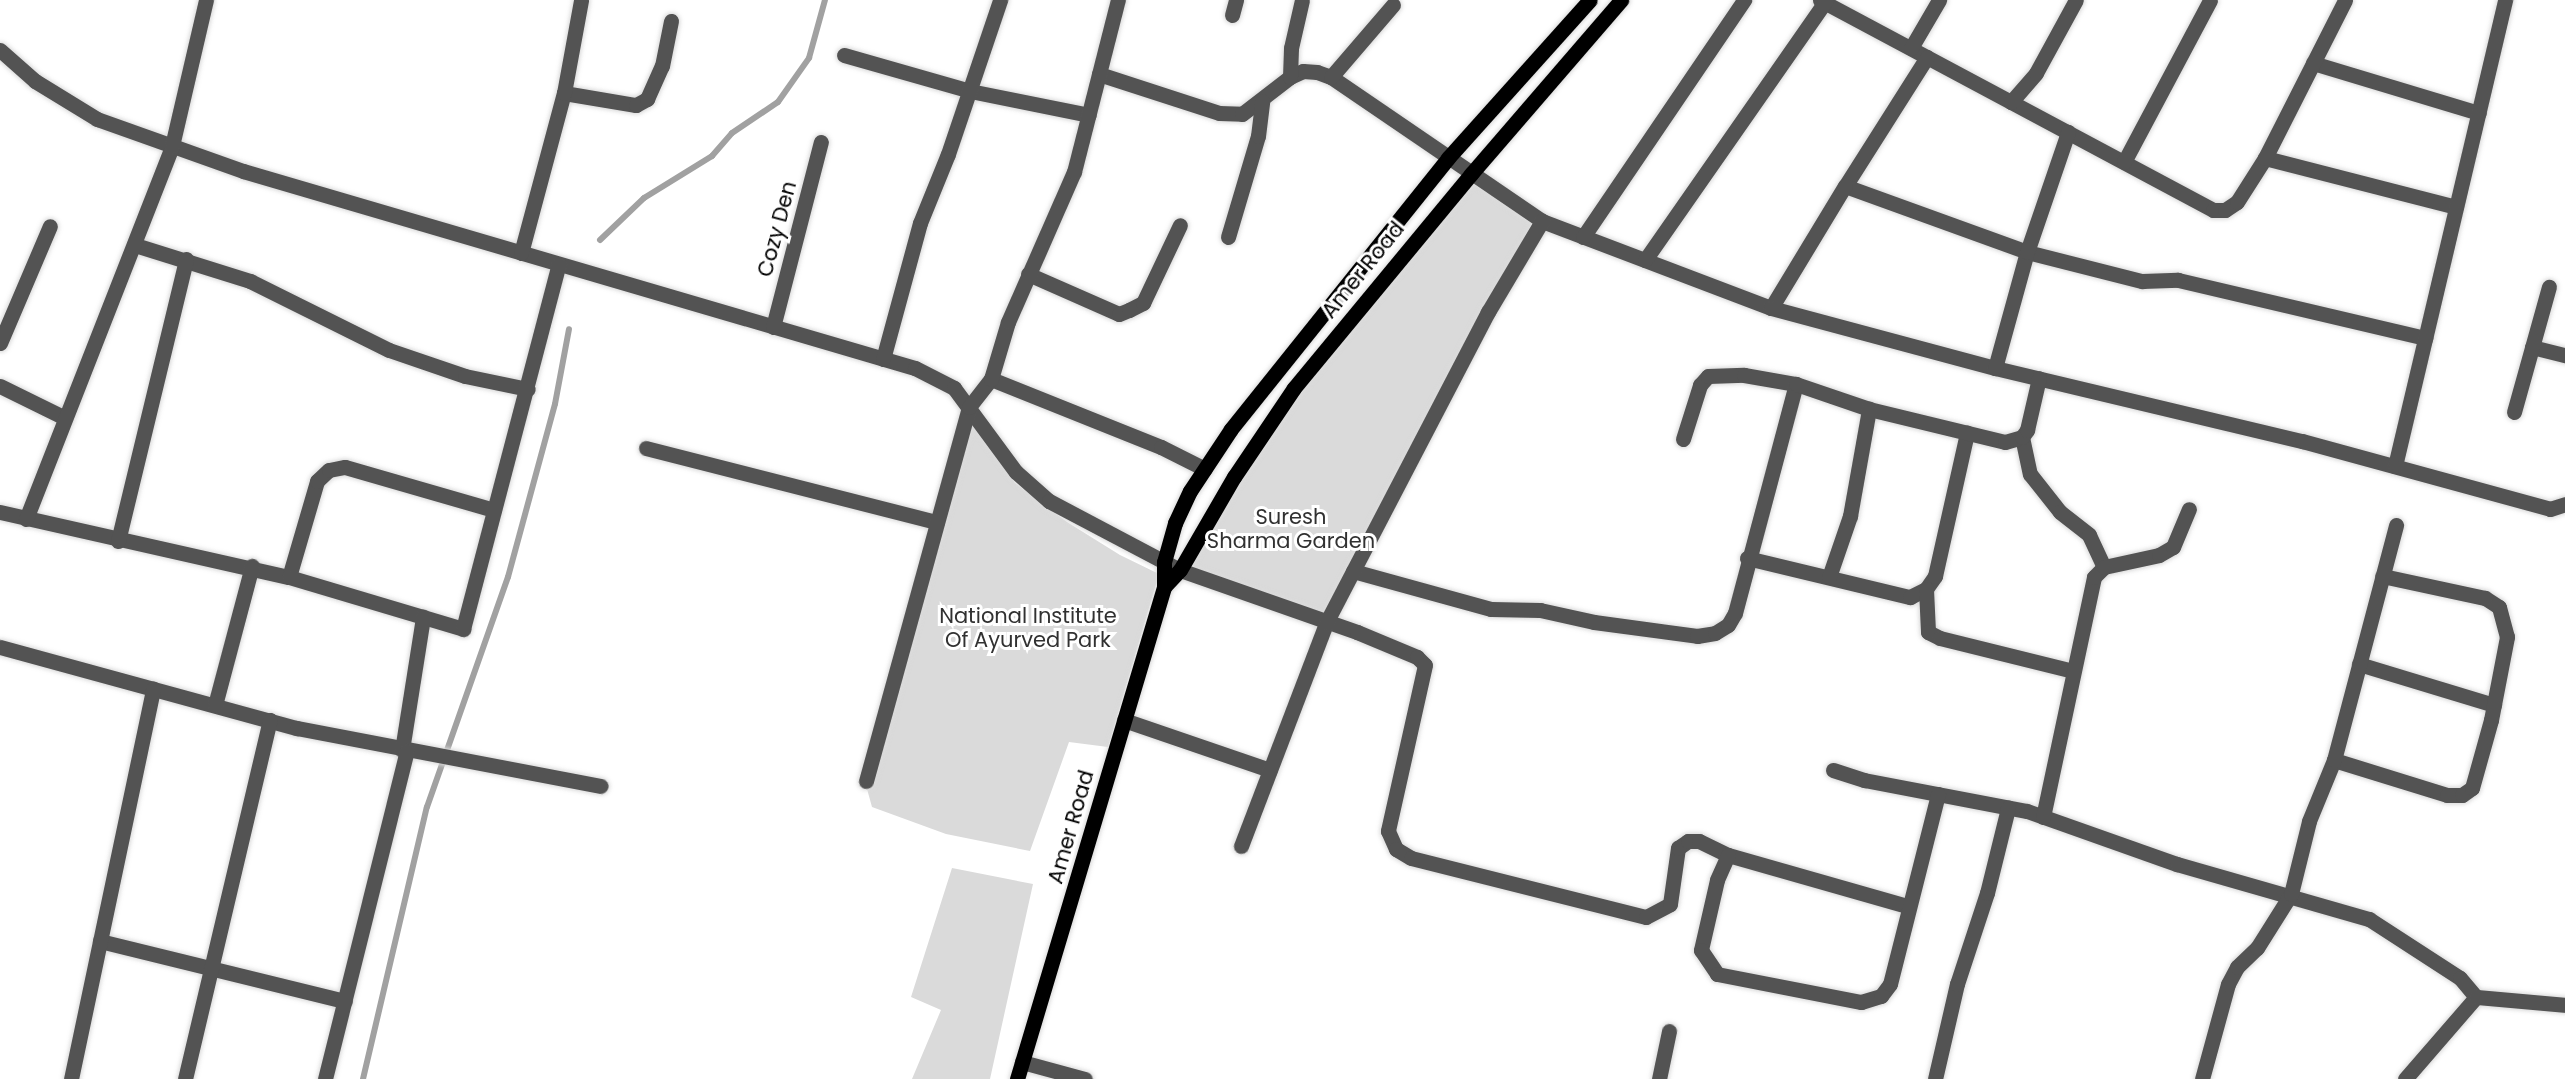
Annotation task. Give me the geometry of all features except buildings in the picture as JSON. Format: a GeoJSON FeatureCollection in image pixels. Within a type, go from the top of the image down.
{"type":"FeatureCollection","features":[{"type":"Feature","properties":{"kind":"main road","name":"Amer Road"},"geometry":{"type":"LineString","coordinates":[[1017,1079],[1164,587],[1164,562],[1175,523],[1205,469],[1313,324],[1448,158],[1590,0]]}},
{"type":"Feature","properties":{"kind":"main road","name":"Amer Road"},"geometry":{"type":"LineString","coordinates":[[1164,587],[1180,570],[1234,477],[1294,388],[1471,174],[1621,0]]}},
{"type":"Feature","properties":{"kind":"street"},"geometry":{"type":"LineString","coordinates":[[26,519],[172,146],[206,0]]}},
{"type":"Feature","properties":{"kind":"street"},"geometry":{"type":"LineString","coordinates":[[521,253],[564,93],[581,0]]}},
{"type":"Feature","properties":{"kind":"street"},"geometry":{"type":"LineString","coordinates":[[883,359],[920,223],[970,91],[1000,0]]}},
{"type":"Feature","properties":{"kind":"street"},"geometry":{"type":"LineString","coordinates":[[866,781],[969,407],[991,379],[1028,274],[1074,172],[1118,0]]}},
{"type":"Feature","properties":{"kind":"street"},"geometry":{"type":"LineString","coordinates":[[1232,15],[1236,0]]}},
{"type":"Feature","properties":{"kind":"street"},"geometry":{"type":"LineString","coordinates":[[1290,77],[1291,48],[1302,0]]}},
{"type":"Feature","properties":{"kind":"street"},"geometry":{"type":"LineString","coordinates":[[1582,237],[1744,0]]}},
{"type":"Feature","properties":{"kind":"street"},"geometry":{"type":"LineString","coordinates":[[1911,48],[1939,0]]}},
{"type":"Feature","properties":{"kind":"street"},"geometry":{"type":"LineString","coordinates":[[2011,102],[2036,73],[2076,0]]}},
{"type":"Feature","properties":{"kind":"street"},"geometry":{"type":"LineString","coordinates":[[2124,162],[2210,0]]}},
{"type":"Feature","properties":{"kind":"street"},"geometry":{"type":"LineString","coordinates":[[1645,260],[1822,1],[2213,210],[2225,210],[2237,202],[2265,158],[2345,0]]}},
{"type":"Feature","properties":{"kind":"street"},"geometry":{"type":"LineString","coordinates":[[2395,466],[2505,0]]}},
{"type":"Feature","properties":{"kind":"street"},"geometry":{"type":"LineString","coordinates":[[1332,77],[1393,5]]}},
{"type":"Feature","properties":{"kind":"street"},"geometry":{"type":"LineString","coordinates":[[564,93],[636,105],[647,99],[662,66],[671,21]]}},
{"type":"Feature","properties":{"kind":"street"},"geometry":{"type":"LineString","coordinates":[[0,50],[34,81],[97,119],[172,146],[243,171],[915,368],[954,388],[1016,472],[1048,501],[1180,570],[1367,636],[1417,657],[1425,665],[1388,831],[1396,849],[1411,858],[1646,917],[1670,904],[1678,848],[1688,841],[1711,845],[1728,855],[1907,906]]}},
{"type":"Feature","properties":{"kind":"street"},"geometry":{"type":"LineString","coordinates":[[844,55],[970,91],[1089,115]]}},
{"type":"Feature","properties":{"kind":"street"},"geometry":{"type":"LineString","coordinates":[[1771,308],[1927,57]]}},
{"type":"Feature","properties":{"kind":"street"},"geometry":{"type":"LineString","coordinates":[[2313,63],[2479,113]]}},
{"type":"Feature","properties":{"kind":"street"},"geometry":{"type":"LineString","coordinates":[[1099,74],[1219,113],[1242,114],[1262,101],[1290,77],[1303,71],[1332,77],[1542,221],[1771,308],[1995,368],[2395,466],[2550,509],[2565,504]]}},
{"type":"Feature","properties":{"kind":"street"},"geometry":{"type":"LineString","coordinates":[[1228,237],[1258,136],[1262,101]]}},
{"type":"Feature","properties":{"kind":"street"},"geometry":{"type":"LineString","coordinates":[[1995,368],[2027,252],[2068,132]]}},
{"type":"Feature","properties":{"kind":"street","name":"Cozy Den"},"geometry":{"type":"LineString","coordinates":[[773,327],[821,142]]}},
{"type":"Feature","properties":{"kind":"street"},"geometry":{"type":"LineString","coordinates":[[2265,158],[2456,207]]}},
{"type":"Feature","properties":{"kind":"street"},"geometry":{"type":"LineString","coordinates":[[1845,186],[2027,252],[2142,281],[2178,280],[2425,338]]}},
{"type":"Feature","properties":{"kind":"street"},"geometry":{"type":"LineString","coordinates":[[1241,846],[1326,623],[1488,312],[1542,221]]}},
{"type":"Feature","properties":{"kind":"street"},"geometry":{"type":"LineString","coordinates":[[1028,274],[1119,314],[1143,303],[1180,225]]}},
{"type":"Feature","properties":{"kind":"street"},"geometry":{"type":"LineString","coordinates":[[0,343],[4,320],[50,226]]}},
{"type":"Feature","properties":{"kind":"street"},"geometry":{"type":"LineString","coordinates":[[135,245],[186,259],[250,281],[389,350],[465,376],[528,389]]}},
{"type":"Feature","properties":{"kind":"street"},"geometry":{"type":"LineString","coordinates":[[118,541],[186,259]]}},
{"type":"Feature","properties":{"kind":"street"},"geometry":{"type":"LineString","coordinates":[[0,512],[118,541],[252,567],[463,630],[528,389],[566,266]]}},
{"type":"Feature","properties":{"kind":"street"},"geometry":{"type":"LineString","coordinates":[[2514,412],[2549,287]]}},
{"type":"Feature","properties":{"kind":"street"},"geometry":{"type":"LineString","coordinates":[[2532,347],[2565,355]]}},
{"type":"Feature","properties":{"kind":"street"},"geometry":{"type":"LineString","coordinates":[[1683,439],[1700,385],[1708,376],[1744,375],[1796,384],[1869,409],[2005,442],[2022,437]]}},
{"type":"Feature","properties":{"kind":"street"},"geometry":{"type":"LineString","coordinates":[[2039,378],[2022,437],[2030,474],[2060,512],[2089,535],[2104,567]]}},
{"type":"Feature","properties":{"kind":"street"},"geometry":{"type":"LineString","coordinates":[[991,379],[1161,447],[1205,469]]}},
{"type":"Feature","properties":{"kind":"street"},"geometry":{"type":"LineString","coordinates":[[1353,571],[1491,609],[1540,610],[1594,622],[1697,636],[1728,625],[1735,613],[1747,558],[1796,384]]}},
{"type":"Feature","properties":{"kind":"street"},"geometry":{"type":"LineString","coordinates":[[0,387],[65,418]]}},
{"type":"Feature","properties":{"kind":"street"},"geometry":{"type":"LineString","coordinates":[[1829,577],[1850,516],[1869,409]]}},
{"type":"Feature","properties":{"kind":"street"},"geometry":{"type":"LineString","coordinates":[[1747,558],[1910,597],[1926,588],[1935,576],[1967,433]]}},
{"type":"Feature","properties":{"kind":"street"},"geometry":{"type":"LineString","coordinates":[[646,448],[938,522]]}},
{"type":"Feature","properties":{"kind":"street"},"geometry":{"type":"LineString","coordinates":[[289,577],[317,482],[328,471],[345,467],[494,510]]}},
{"type":"Feature","properties":{"kind":"street"},"geometry":{"type":"LineString","coordinates":[[2043,817],[2087,597],[2094,577],[2104,567],[2159,555],[2172,547],[2189,509]]}},
{"type":"Feature","properties":{"kind":"street"},"geometry":{"type":"LineString","coordinates":[[2202,1079],[2228,984],[2237,967],[2258,948],[2291,894],[2309,821],[2334,760],[2396,525]]}},
{"type":"Feature","properties":{"kind":"street"},"geometry":{"type":"LineString","coordinates":[[215,705],[252,567]]}},
{"type":"Feature","properties":{"kind":"street"},"geometry":{"type":"LineString","coordinates":[[2334,760],[2447,795],[2462,795],[2472,788],[2494,705],[2507,637],[2499,607],[2485,598],[2382,576]]}},
{"type":"Feature","properties":{"kind":"street"},"geometry":{"type":"LineString","coordinates":[[1926,588],[1925,621],[1928,632],[2073,671]]}},
{"type":"Feature","properties":{"kind":"street"},"geometry":{"type":"LineString","coordinates":[[325,1079],[404,750],[423,617]]}},
{"type":"Feature","properties":{"kind":"street"},"geometry":{"type":"LineString","coordinates":[[0,647],[270,720],[404,750],[600,786]]}},
{"type":"Feature","properties":{"kind":"street"},"geometry":{"type":"LineString","coordinates":[[2359,664],[2494,705]]}},
{"type":"Feature","properties":{"kind":"street"},"geometry":{"type":"LineString","coordinates":[[71,1079],[153,689]]}},
{"type":"Feature","properties":{"kind":"street"},"geometry":{"type":"LineString","coordinates":[[185,1079],[270,720]]}},
{"type":"Feature","properties":{"kind":"street"},"geometry":{"type":"LineString","coordinates":[[1124,720],[1270,770]]}},
{"type":"Feature","properties":{"kind":"street"},"geometry":{"type":"LineString","coordinates":[[1833,770],[1864,780],[2043,817],[2177,864],[2291,894],[2369,919],[2460,978],[2476,997],[2565,1005]]}},
{"type":"Feature","properties":{"kind":"street"},"geometry":{"type":"LineString","coordinates":[[1728,855],[1717,880],[1701,950],[1717,974],[1861,1002],[1881,996],[1890,984],[1907,906],[1938,794]]}},
{"type":"Feature","properties":{"kind":"street"},"geometry":{"type":"LineString","coordinates":[[1935,1079],[1957,984],[1987,893],[2008,808]]}},
{"type":"Feature","properties":{"kind":"street"},"geometry":{"type":"LineString","coordinates":[[100,941],[345,1001]]}},
{"type":"Feature","properties":{"kind":"street"},"geometry":{"type":"LineString","coordinates":[[2405,1079],[2476,997]]}},
{"type":"Feature","properties":{"kind":"street"},"geometry":{"type":"LineString","coordinates":[[1659,1079],[1669,1031]]}},
{"type":"Feature","properties":{"kind":"street"},"geometry":{"type":"LineString","coordinates":[[1022,1062],[1085,1079]]}},
{"type":"Feature","properties":{"kind":"green space","name":"Suresh Sharma Garden"},"geometry":{"type":"Polygon","coordinates":[[[1473,180],[1533,221],[1323,616],[1195,568],[1190,561],[1298,392],[1473,180]]]}},
{"type":"Feature","properties":{"kind":"green space","name":"National Institute Of Ayurved Park"},"geometry":{"type":"Polygon","coordinates":[[[973,423],[1015,483],[1067,522],[1120,555],[1159,574],[1108,747],[1069,742],[1030,851],[946,834],[872,807],[867,789],[973,423]]]}},
{"type":"Feature","properties":{"kind":"green space"},"geometry":{"type":"Polygon","coordinates":[[[952,868],[1033,884],[990,1079],[912,1079],[941,1010],[911,997],[952,868]]]}},
{"type":"Feature","properties":{"kind":"waterway"},"geometry":{"type":"LineString","coordinates":[[600,240],[644,198],[712,156],[732,133],[778,102],[809,58],[825,0]]}},
{"type":"Feature","properties":{"kind":"waterway"},"geometry":{"type":"LineString","coordinates":[[363,1079],[427,807],[508,577],[555,404],[569,329]]}}]}
